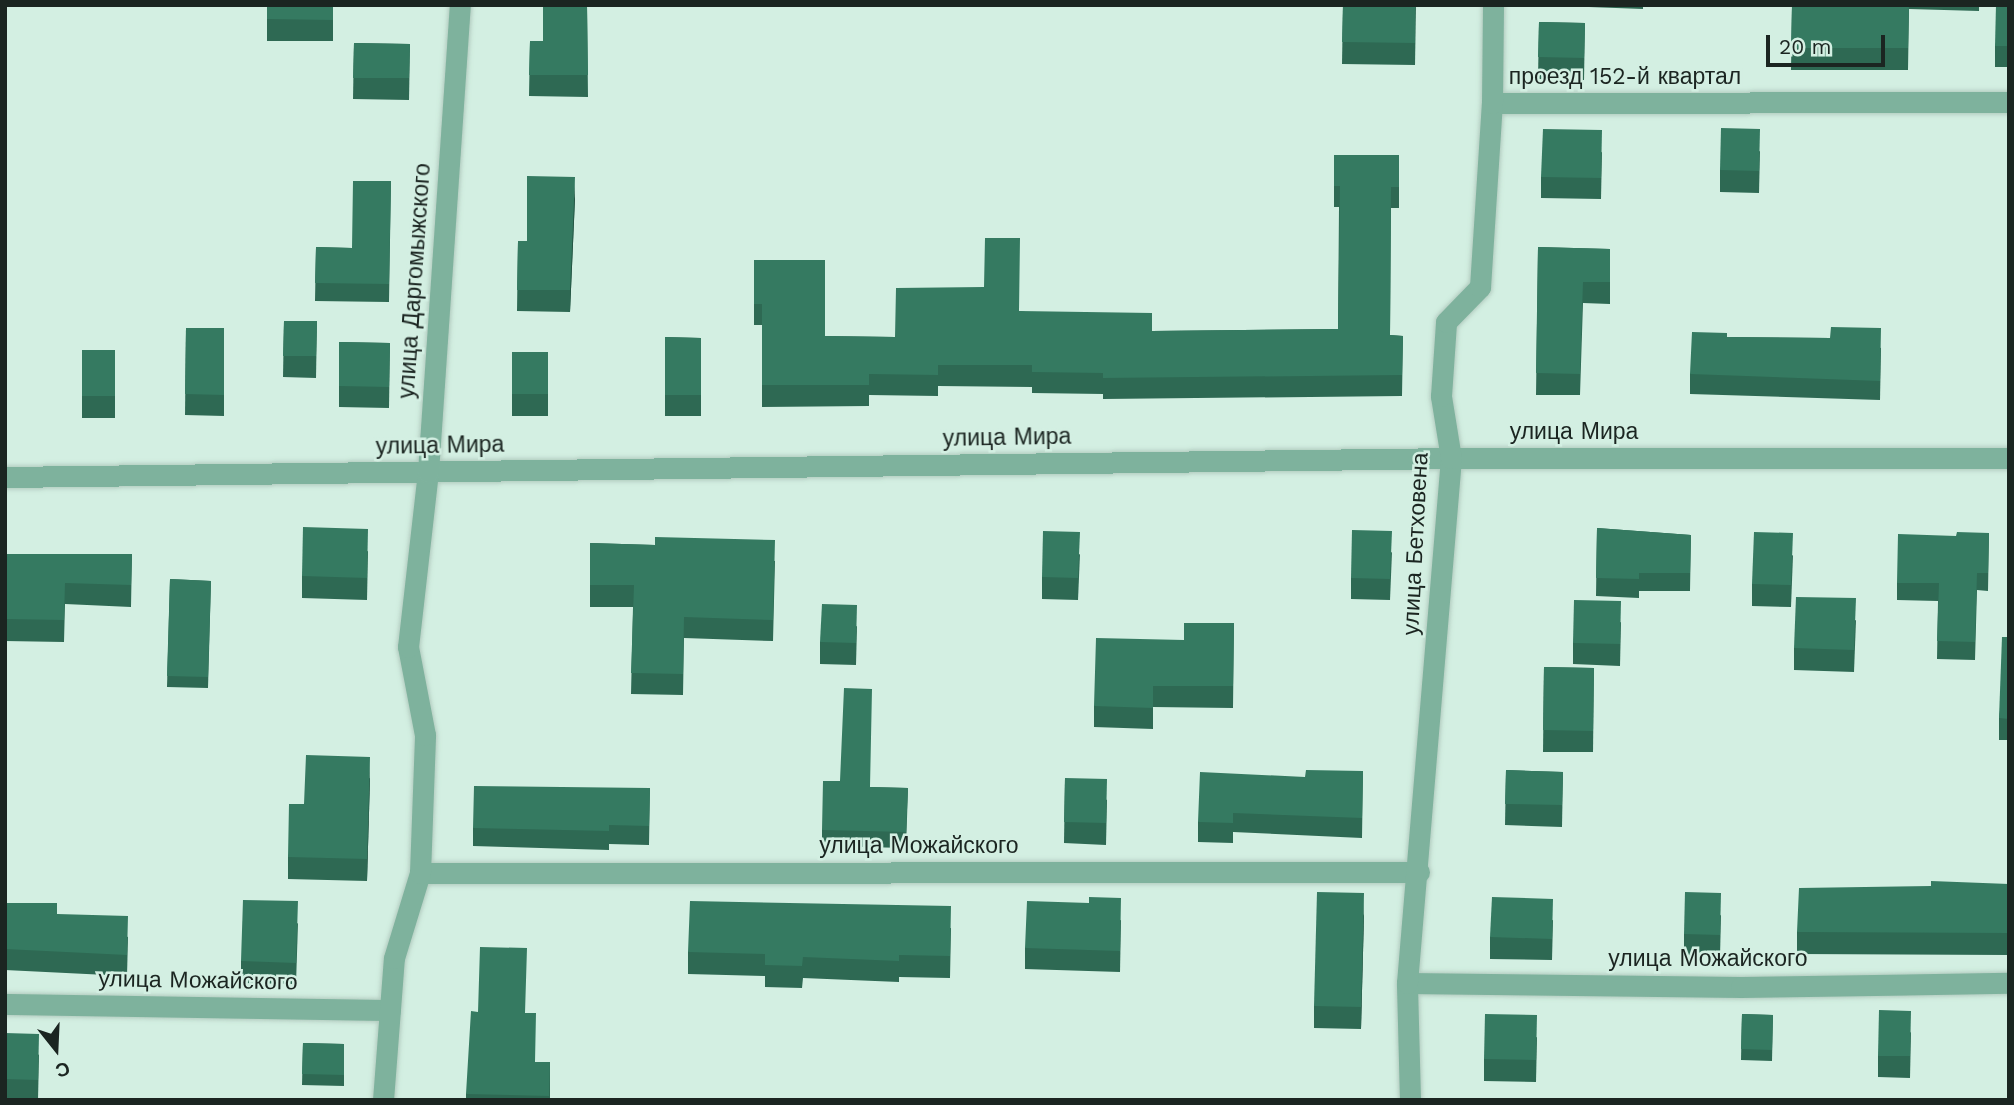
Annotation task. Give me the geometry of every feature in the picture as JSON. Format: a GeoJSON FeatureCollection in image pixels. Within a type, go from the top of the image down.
{"type":"FeatureCollection","features":[{"type":"Feature","properties":{"kind":"street","name":"улица Даргомыжского"},"geometry":{"type":"LineString","coordinates":[[383,1100],[394,958],[420,873],[425,735],[408,647],[428,472],[460,5]]}},
{"type":"Feature","properties":{"kind":"street","name":"улица Бетховена"},"geometry":{"type":"LineString","coordinates":[[1410,1100],[1406,983],[1419,872],[1451,458],[1441,396],[1446,322],[1480,287],[1492,103],[1493,5]]}},
{"type":"Feature","properties":{"kind":"street","name":"проезд 152-й квартал"},"geometry":{"type":"LineString","coordinates":[[1492,103],[2009,102]]}},
{"type":"Feature","properties":{"kind":"street","name":"улица Мира"},"geometry":{"type":"LineString","coordinates":[[5,477],[1451,458],[2009,458]]}},
{"type":"Feature","properties":{"kind":"street","name":"улица Можайского"},"geometry":{"type":"LineString","coordinates":[[420,873],[1419,872]]}},
{"type":"Feature","properties":{"kind":"street","name":"улица Можайского"},"geometry":{"type":"LineString","coordinates":[[1406,983],[1741,987],[2009,983]]}},
{"type":"Feature","properties":{"kind":"street","name":"улица Можайского"},"geometry":{"type":"LineString","coordinates":[[5,1004],[390,1010]]}},
{"type":"Feature","properties":{"kind":"building"},"geometry":{"type":"Polygon","coordinates":[[[267,5],[333,5],[333,20],[267,19],[267,5]]]}},
{"type":"Feature","properties":{"kind":"building"},"geometry":{"type":"Polygon","coordinates":[[[543,5],[587,5],[588,75],[529,75],[530,41],[543,41],[543,5]]]}},
{"type":"Feature","properties":{"kind":"building"},"geometry":{"type":"Polygon","coordinates":[[[1343,5],[1415,5],[1415,43],[1342,42],[1343,5]]]}},
{"type":"Feature","properties":{"kind":"building"},"geometry":{"type":"Polygon","coordinates":[[[1792,5],[1909,5],[1908,48],[1791,48],[1792,5]]]}},
{"type":"Feature","properties":{"kind":"building"},"geometry":{"type":"Polygon","coordinates":[[[1996,5],[2009,5],[2009,46],[1995,46],[1996,5]]]}},
{"type":"Feature","properties":{"kind":"building"},"geometry":{"type":"Polygon","coordinates":[[[1539,22],[1585,23],[1584,58],[1538,57],[1539,22]]]}},
{"type":"Feature","properties":{"kind":"building"},"geometry":{"type":"Polygon","coordinates":[[[354,43],[410,44],[409,78],[353,78],[354,43]]]}},
{"type":"Feature","properties":{"kind":"building"},"geometry":{"type":"Polygon","coordinates":[[[1721,128],[1760,129],[1759,171],[1720,170],[1721,128]]]}},
{"type":"Feature","properties":{"kind":"building"},"geometry":{"type":"Polygon","coordinates":[[[1543,129],[1602,130],[1601,178],[1541,177],[1543,129]]]}},
{"type":"Feature","properties":{"kind":"building"},"geometry":{"type":"Polygon","coordinates":[[[1334,155],[1399,155],[1399,187],[1391,187],[1390,335],[1403,336],[1402,375],[1103,378],[1103,373],[1032,372],[1032,365],[938,365],[938,375],[869,374],[869,385],[762,385],[762,304],[754,304],[754,260],[825,260],[825,336],[895,337],[896,288],[984,287],[985,238],[1020,238],[1019,311],[1152,313],[1152,331],[1338,329],[1340,186],[1334,186],[1334,155]]]}},
{"type":"Feature","properties":{"kind":"building"},"geometry":{"type":"Polygon","coordinates":[[[527,176],[575,177],[570,290],[517,290],[518,241],[527,241],[527,176]]]}},
{"type":"Feature","properties":{"kind":"building"},"geometry":{"type":"Polygon","coordinates":[[[353,181],[391,181],[389,284],[315,283],[316,247],[352,248],[353,181]]]}},
{"type":"Feature","properties":{"kind":"building"},"geometry":{"type":"Polygon","coordinates":[[[1538,247],[1610,249],[1610,282],[1583,282],[1580,374],[1536,373],[1538,247]]]}},
{"type":"Feature","properties":{"kind":"building"},"geometry":{"type":"Polygon","coordinates":[[[284,321],[317,321],[316,356],[283,356],[284,321]]]}},
{"type":"Feature","properties":{"kind":"building"},"geometry":{"type":"Polygon","coordinates":[[[1831,327],[1881,328],[1880,381],[1690,374],[1692,332],[1727,333],[1727,337],[1830,338],[1831,327]]]}},
{"type":"Feature","properties":{"kind":"building"},"geometry":{"type":"Polygon","coordinates":[[[186,328],[224,328],[224,395],[185,394],[186,328]]]}},
{"type":"Feature","properties":{"kind":"building"},"geometry":{"type":"Polygon","coordinates":[[[665,337],[701,338],[701,395],[665,395],[665,337]]]}},
{"type":"Feature","properties":{"kind":"building"},"geometry":{"type":"Polygon","coordinates":[[[339,342],[390,343],[389,387],[339,386],[339,342]]]}},
{"type":"Feature","properties":{"kind":"building"},"geometry":{"type":"Polygon","coordinates":[[[82,350],[115,350],[115,396],[82,396],[82,350]]]}},
{"type":"Feature","properties":{"kind":"building"},"geometry":{"type":"Polygon","coordinates":[[[512,352],[548,352],[548,394],[512,394],[512,352]]]}},
{"type":"Feature","properties":{"kind":"building"},"geometry":{"type":"Polygon","coordinates":[[[303,527],[368,529],[367,578],[302,576],[303,527]]]}},
{"type":"Feature","properties":{"kind":"building"},"geometry":{"type":"Polygon","coordinates":[[[1597,528],[1691,535],[1690,573],[1639,573],[1639,579],[1596,578],[1597,528]]]}},
{"type":"Feature","properties":{"kind":"building"},"geometry":{"type":"Polygon","coordinates":[[[1352,530],[1392,531],[1390,579],[1351,578],[1352,530]]]}},
{"type":"Feature","properties":{"kind":"building"},"geometry":{"type":"Polygon","coordinates":[[[1043,531],[1080,532],[1078,578],[1042,577],[1043,531]]]}},
{"type":"Feature","properties":{"kind":"building"},"geometry":{"type":"Polygon","coordinates":[[[1754,532],[1793,533],[1791,585],[1752,584],[1754,532]]]}},
{"type":"Feature","properties":{"kind":"building"},"geometry":{"type":"Polygon","coordinates":[[[1957,532],[1989,533],[1988,573],[1977,573],[1975,642],[1937,641],[1939,583],[1897,583],[1898,534],[1956,536],[1957,532]]]}},
{"type":"Feature","properties":{"kind":"building"},"geometry":{"type":"Polygon","coordinates":[[[655,537],[775,540],[773,620],[684,617],[683,674],[631,673],[634,585],[590,585],[590,543],[655,545],[655,537]]]}},
{"type":"Feature","properties":{"kind":"building"},"geometry":{"type":"Polygon","coordinates":[[[5,554],[132,554],[131,585],[65,583],[64,620],[5,619],[5,554]]]}},
{"type":"Feature","properties":{"kind":"building"},"geometry":{"type":"Polygon","coordinates":[[[170,579],[211,581],[208,677],[167,676],[170,579]]]}},
{"type":"Feature","properties":{"kind":"building"},"geometry":{"type":"Polygon","coordinates":[[[1796,597],[1856,598],[1854,650],[1794,648],[1796,597]]]}},
{"type":"Feature","properties":{"kind":"building"},"geometry":{"type":"Polygon","coordinates":[[[1574,600],[1621,601],[1620,644],[1573,643],[1574,600]]]}},
{"type":"Feature","properties":{"kind":"building"},"geometry":{"type":"Polygon","coordinates":[[[822,604],[857,605],[856,643],[820,642],[822,604]]]}},
{"type":"Feature","properties":{"kind":"building"},"geometry":{"type":"Polygon","coordinates":[[[1184,623],[1234,623],[1233,686],[1153,686],[1153,708],[1094,706],[1096,638],[1184,640],[1184,623]]]}},
{"type":"Feature","properties":{"kind":"building"},"geometry":{"type":"Polygon","coordinates":[[[2002,637],[2009,637],[2009,719],[1999,718],[2002,637]]]}},
{"type":"Feature","properties":{"kind":"building"},"geometry":{"type":"Polygon","coordinates":[[[1544,667],[1594,668],[1593,731],[1543,730],[1544,667]]]}},
{"type":"Feature","properties":{"kind":"building"},"geometry":{"type":"Polygon","coordinates":[[[844,688],[872,689],[870,787],[908,788],[906,832],[822,830],[823,781],[840,781],[844,688]]]}},
{"type":"Feature","properties":{"kind":"building"},"geometry":{"type":"Polygon","coordinates":[[[306,755],[370,757],[367,859],[288,857],[289,804],[304,804],[306,755]]]}},
{"type":"Feature","properties":{"kind":"building"},"geometry":{"type":"Polygon","coordinates":[[[1306,770],[1363,771],[1362,818],[1233,813],[1233,823],[1198,822],[1200,772],[1305,777],[1306,770]]]}},
{"type":"Feature","properties":{"kind":"building"},"geometry":{"type":"Polygon","coordinates":[[[1506,770],[1563,772],[1562,805],[1505,804],[1506,770]]]}},
{"type":"Feature","properties":{"kind":"building"},"geometry":{"type":"Polygon","coordinates":[[[1065,778],[1107,779],[1106,823],[1064,822],[1065,778]]]}},
{"type":"Feature","properties":{"kind":"building"},"geometry":{"type":"Polygon","coordinates":[[[474,786],[650,788],[649,826],[609,825],[609,831],[473,828],[474,786]]]}},
{"type":"Feature","properties":{"kind":"building"},"geometry":{"type":"Polygon","coordinates":[[[1931,881],[2009,884],[2009,933],[1797,932],[1799,888],[1931,886],[1931,881]]]}},
{"type":"Feature","properties":{"kind":"building"},"geometry":{"type":"Polygon","coordinates":[[[1317,892],[1364,893],[1361,1007],[1314,1006],[1317,892]]]}},
{"type":"Feature","properties":{"kind":"building"},"geometry":{"type":"Polygon","coordinates":[[[1685,892],[1721,893],[1720,935],[1684,934],[1685,892]]]}},
{"type":"Feature","properties":{"kind":"building"},"geometry":{"type":"Polygon","coordinates":[[[1089,897],[1121,898],[1120,951],[1025,948],[1027,901],[1089,903],[1089,897]]]}},
{"type":"Feature","properties":{"kind":"building"},"geometry":{"type":"Polygon","coordinates":[[[1492,897],[1553,899],[1552,939],[1490,937],[1492,897]]]}},
{"type":"Feature","properties":{"kind":"building"},"geometry":{"type":"Polygon","coordinates":[[[243,900],[298,901],[296,963],[241,961],[243,900]]]}},
{"type":"Feature","properties":{"kind":"building"},"geometry":{"type":"Polygon","coordinates":[[[690,901],[951,906],[950,956],[899,955],[899,961],[803,957],[802,966],[765,965],[765,954],[688,952],[690,901]]]}},
{"type":"Feature","properties":{"kind":"building"},"geometry":{"type":"Polygon","coordinates":[[[5,903],[57,903],[57,914],[128,916],[127,955],[5,949],[5,903]]]}},
{"type":"Feature","properties":{"kind":"building"},"geometry":{"type":"Polygon","coordinates":[[[480,947],[527,948],[525,1013],[536,1013],[535,1062],[550,1062],[549,1096],[466,1094],[471,1011],[478,1012],[480,947]]]}},
{"type":"Feature","properties":{"kind":"building"},"geometry":{"type":"Polygon","coordinates":[[[1879,1010],[1911,1011],[1910,1056],[1878,1056],[1879,1010]]]}},
{"type":"Feature","properties":{"kind":"building"},"geometry":{"type":"Polygon","coordinates":[[[1485,1014],[1537,1015],[1536,1060],[1484,1059],[1485,1014]]]}},
{"type":"Feature","properties":{"kind":"building"},"geometry":{"type":"Polygon","coordinates":[[[1742,1014],[1773,1015],[1772,1050],[1741,1049],[1742,1014]]]}},
{"type":"Feature","properties":{"kind":"building"},"geometry":{"type":"Polygon","coordinates":[[[5,1033],[39,1034],[38,1080],[5,1079],[5,1033]]]}},
{"type":"Feature","properties":{"kind":"building"},"geometry":{"type":"Polygon","coordinates":[[[303,1043],[344,1044],[344,1075],[302,1074],[303,1043]]]}}]}
